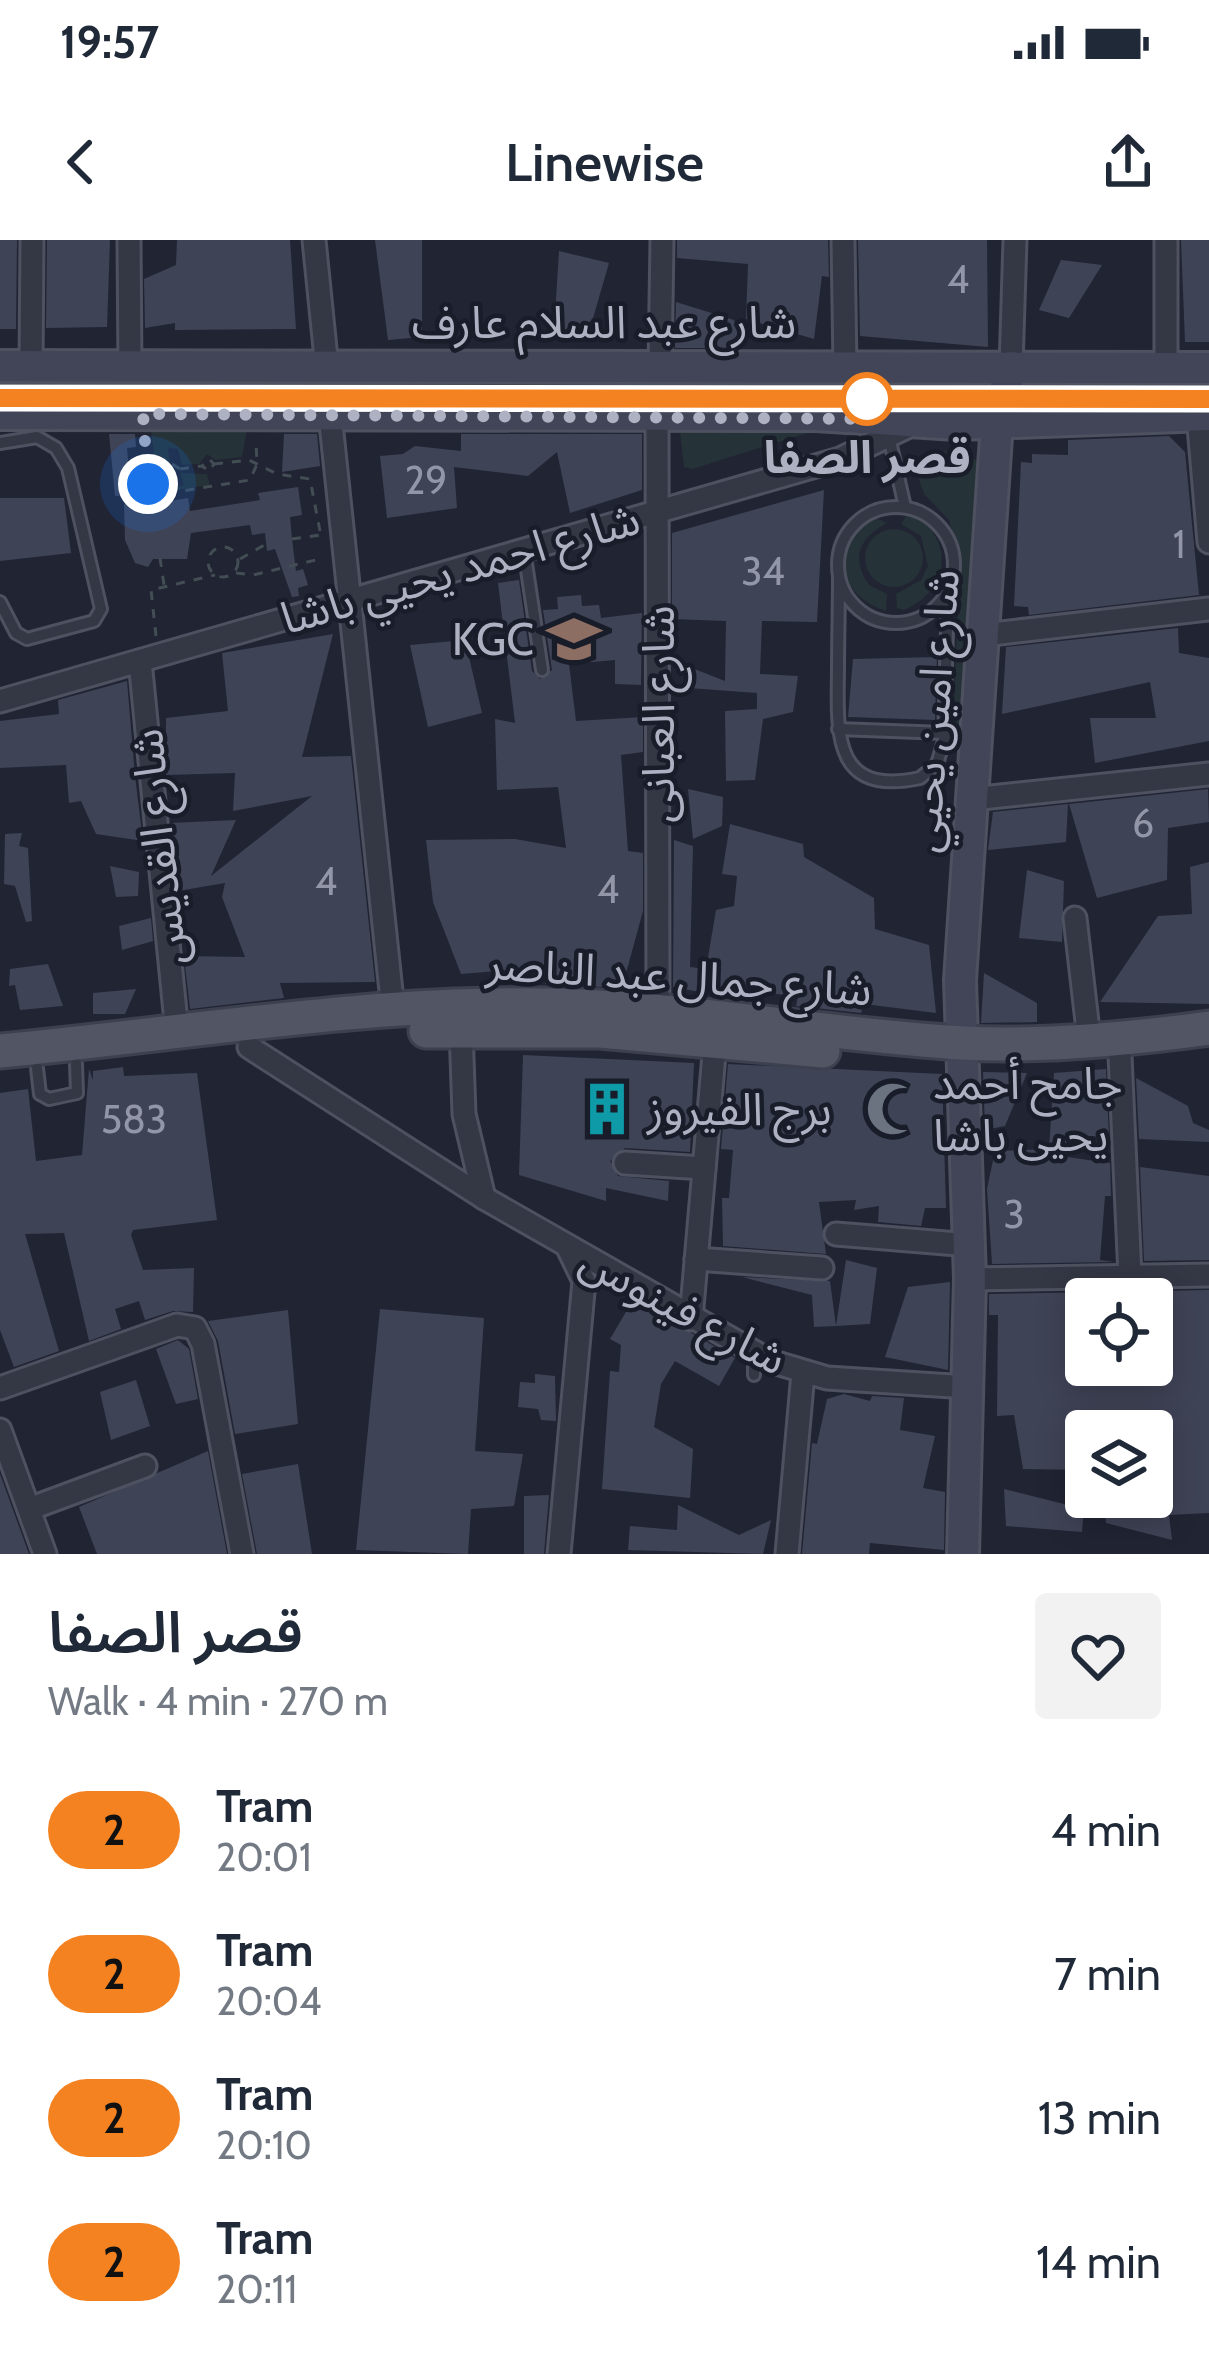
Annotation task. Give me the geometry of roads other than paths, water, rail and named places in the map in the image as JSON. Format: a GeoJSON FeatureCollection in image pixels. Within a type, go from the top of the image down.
{"type":"FeatureCollection","features":[{"type":"Feature","properties":{"kind":"main road","name":"شارع جمال عبد الناصر"},"geometry":{"type":"LineString","coordinates":[[0,1051],[393,1010],[548,1005],[658,1013],[963,1052],[1209,1028]]}},
{"type":"Feature","properties":{"kind":"main road","name":"شارع جمال عبد الناصر"},"geometry":{"type":"LineString","coordinates":[[0,1072],[460,1029],[600,1031],[715,1043],[1120,1056],[1209,1046]]}},
{"type":"Feature","properties":{"kind":"street"},"geometry":{"type":"LineString","coordinates":[[15,366],[32,240]]}},
{"type":"Feature","properties":{"kind":"street"},"geometry":{"type":"LineString","coordinates":[[129,240],[130,368]]}},
{"type":"Feature","properties":{"kind":"street"},"geometry":{"type":"LineString","coordinates":[[314,240],[326,368]]}},
{"type":"Feature","properties":{"kind":"street"},"geometry":{"type":"LineString","coordinates":[[661,368],[662,240]]}},
{"type":"Feature","properties":{"kind":"street"},"geometry":{"type":"LineString","coordinates":[[842,240],[845,367]]}},
{"type":"Feature","properties":{"kind":"street"},"geometry":{"type":"LineString","coordinates":[[1011,367],[1015,240]]}},
{"type":"Feature","properties":{"kind":"street"},"geometry":{"type":"LineString","coordinates":[[1166,240],[1166,368]]}},
{"type":"Feature","properties":{"kind":"street","name":"شارع عبد السلام عارف"},"geometry":{"type":"LineString","coordinates":[[15,366],[1209,368]]}},
{"type":"Feature","properties":{"kind":"street","name":"شارع امين يحيي"},"geometry":{"type":"LineString","coordinates":[[963,1554],[970,1245],[961,963],[997,422],[1011,367]]}},
{"type":"Feature","properties":{"kind":"street","name":"شارع عبد السلام عارف"},"geometry":{"type":"LineString","coordinates":[[6,427],[143,414],[816,415],[902,430],[1204,415]]}},
{"type":"Feature","properties":{"kind":"street"},"geometry":{"type":"LineString","coordinates":[[330,414],[393,1010]]}},
{"type":"Feature","properties":{"kind":"street","name":"شارع العبانى"},"geometry":{"type":"LineString","coordinates":[[657,415],[658,1013]]}},
{"type":"Feature","properties":{"kind":"street"},"geometry":{"type":"LineString","coordinates":[[1204,415],[1209,542]]}},
{"type":"Feature","properties":{"kind":"street","name":"شارع احمد يحيي باشا"},"geometry":{"type":"LineString","coordinates":[[0,701],[840,459],[902,430]]}},
{"type":"Feature","properties":{"kind":"street"},"geometry":{"type":"LineString","coordinates":[[982,634],[1209,609]]}},
{"type":"Feature","properties":{"kind":"street","name":"شارع القديس"},"geometry":{"type":"LineString","coordinates":[[150,658],[177,1032]]}},
{"type":"Feature","properties":{"kind":"street"},"geometry":{"type":"LineString","coordinates":[[973,799],[1209,774]]}},
{"type":"Feature","properties":{"kind":"street"},"geometry":{"type":"LineString","coordinates":[[1075,918],[1089,1040]]}},
{"type":"Feature","properties":{"kind":"street"},"geometry":{"type":"LineString","coordinates":[[460,1029],[464,1114],[484,1198]]}},
{"type":"Feature","properties":{"kind":"street"},"geometry":{"type":"LineString","coordinates":[[691,1319],[715,1043]]}},
{"type":"Feature","properties":{"kind":"street","name":"شارع فينوس"},"geometry":{"type":"LineString","coordinates":[[249,1047],[484,1198],[691,1319],[754,1364],[968,1388]]}},
{"type":"Feature","properties":{"kind":"street"},"geometry":{"type":"LineString","coordinates":[[1120,1056],[1130,1276]]}},
{"type":"Feature","properties":{"kind":"street"},"geometry":{"type":"LineString","coordinates":[[625,1163],[704,1168]]}},
{"type":"Feature","properties":{"kind":"street"},"geometry":{"type":"LineString","coordinates":[[836,1234],[970,1245]]}},
{"type":"Feature","properties":{"kind":"street"},"geometry":{"type":"LineString","coordinates":[[560,1554],[584,1281],[567,1246]]}},
{"type":"Feature","properties":{"kind":"street"},"geometry":{"type":"LineString","coordinates":[[696,1258],[822,1268]]}},
{"type":"Feature","properties":{"kind":"street"},"geometry":{"type":"LineString","coordinates":[[970,1279],[1209,1275]]}},
{"type":"Feature","properties":{"kind":"street"},"geometry":{"type":"LineString","coordinates":[[0,1388],[171,1327],[195,1328],[203,1344],[242,1554]]}},
{"type":"Feature","properties":{"kind":"street"},"geometry":{"type":"LineString","coordinates":[[787,1554],[803,1373]]}},
{"type":"Feature","properties":{"kind":"street"},"geometry":{"type":"LineString","coordinates":[[0,1430],[45,1554]]}},
{"type":"Feature","properties":{"kind":"street"},"geometry":{"type":"LineString","coordinates":[[29,1509],[145,1466]]}},
{"type":"Feature","properties":{"kind":"lane"},"geometry":{"type":"LineString","coordinates":[[0,602],[16,633],[27,639],[94,621],[101,609],[64,458],[37,437],[6,427]]}},
{"type":"Feature","properties":{"kind":"lane"},"geometry":{"type":"LineString","coordinates":[[902,430],[905,507]]}},
{"type":"Feature","properties":{"kind":"lane"},"geometry":{"type":"LineString","coordinates":[[905,507],[934,520],[952,546],[955,562],[948,592],[945,733],[930,772],[909,780],[880,781],[850,764],[838,729],[841,544],[849,530],[873,511],[905,507]]}},
{"type":"Feature","properties":{"kind":"lane"},"geometry":{"type":"LineString","coordinates":[[524,550],[542,670]]}},
{"type":"Feature","properties":{"kind":"lane"},"geometry":{"type":"LineString","coordinates":[[839,576],[853,604],[880,621],[926,616],[948,592]]}},
{"type":"Feature","properties":{"kind":"lane"},"geometry":{"type":"LineString","coordinates":[[838,729],[945,733]]}},
{"type":"Feature","properties":{"kind":"tram line","name":"2"},"geometry":{"type":"LineString","coordinates":[[0,398],[1209,399]]}},
{"type":"Feature","properties":{"kind":"place","name":"قصر الصفا"},"geometry":{"type":"Point","coordinates":[867,399]}},
{"type":"Feature","properties":{"kind":"place","name":"KGC"},"geometry":{"type":"Point","coordinates":[574,639]}},
{"type":"Feature","properties":{"kind":"place","name":"برج الفيروز"},"geometry":{"type":"Point","coordinates":[607,1109]}},
{"type":"Feature","properties":{"kind":"place","name":"جامح أحمد يحيى باشا"},"geometry":{"type":"Point","coordinates":[893,1109]}}]}
